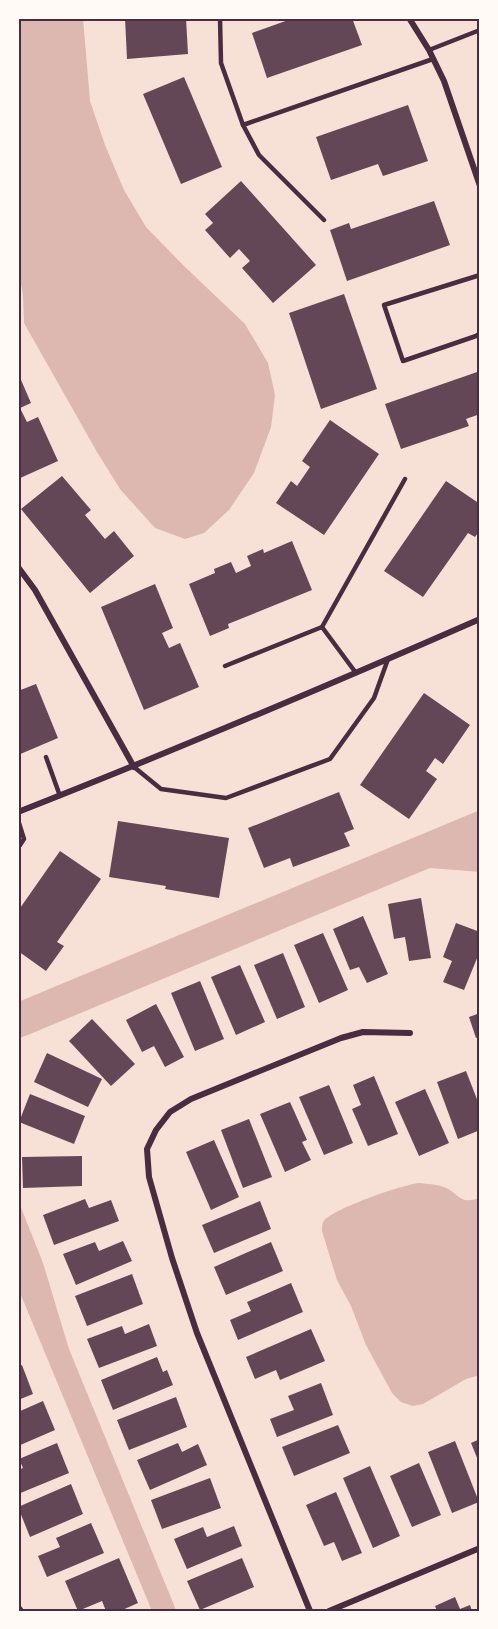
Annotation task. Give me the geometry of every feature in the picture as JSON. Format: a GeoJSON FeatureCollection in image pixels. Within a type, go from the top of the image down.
{"type":"FeatureCollection","features":[{"type":"Feature","properties":{"kind":"street"},"geometry":{"type":"LineString","coordinates":[[409,18],[429,50],[444,81],[480,186]]}},
{"type":"Feature","properties":{"kind":"street"},"geometry":{"type":"LineString","coordinates":[[18,567],[35,590],[134,766]]}},
{"type":"Feature","properties":{"kind":"street"},"geometry":{"type":"LineString","coordinates":[[18,812],[134,766],[480,619]]}},
{"type":"Feature","properties":{"kind":"street"},"geometry":{"type":"LineString","coordinates":[[310,1611],[197,1333],[172,1258],[149,1177],[147,1149],[156,1130],[170,1112],[191,1099],[341,1038],[363,1032],[410,1033]]}},
{"type":"Feature","properties":{"kind":"street"},"geometry":{"type":"LineString","coordinates":[[329,1611],[480,1548]]}},
{"type":"Feature","properties":{"kind":"street"},"geometry":{"type":"LineString","coordinates":[[18,1607],[21,1611]]}},
{"type":"Feature","properties":{"kind":"lane"},"geometry":{"type":"LineString","coordinates":[[220,18],[221,63],[243,125],[259,155],[324,220]]}},
{"type":"Feature","properties":{"kind":"lane"},"geometry":{"type":"LineString","coordinates":[[429,50],[480,30]]}},
{"type":"Feature","properties":{"kind":"lane"},"geometry":{"type":"LineString","coordinates":[[243,125],[433,59]]}},
{"type":"Feature","properties":{"kind":"lane"},"geometry":{"type":"LineString","coordinates":[[480,275],[384,305],[403,361],[480,333]]}},
{"type":"Feature","properties":{"kind":"lane"},"geometry":{"type":"LineString","coordinates":[[225,666],[322,627],[405,479]]}},
{"type":"Feature","properties":{"kind":"lane"},"geometry":{"type":"LineString","coordinates":[[322,627],[356,673]]}},
{"type":"Feature","properties":{"kind":"lane"},"geometry":{"type":"LineString","coordinates":[[134,766],[161,789],[226,798],[330,759],[375,698],[388,659]]}},
{"type":"Feature","properties":{"kind":"lane"},"geometry":{"type":"LineString","coordinates":[[45,757],[60,796]]}},
{"type":"Feature","properties":{"kind":"lane"},"geometry":{"type":"LineString","coordinates":[[18,820],[24,839],[18,848]]}},
{"type":"Feature","properties":{"kind":"shaded area"},"geometry":{"type":"Polygon","coordinates":[[[18,18],[83,18],[90,101],[124,190],[146,227],[245,324],[268,363],[275,395],[271,427],[254,473],[229,510],[204,533],[185,539],[155,528],[120,489],[24,323],[23,295],[18,266],[18,18]]]}},
{"type":"Feature","properties":{"kind":"shaded area"},"geometry":{"type":"Polygon","coordinates":[[[480,810],[480,872],[430,868],[18,1039],[18,1002],[480,810]]]}},
{"type":"Feature","properties":{"kind":"shaded area"},"geometry":{"type":"Polygon","coordinates":[[[419,1183],[444,1187],[460,1198],[468,1200],[480,1198],[480,1375],[466,1379],[423,1404],[413,1406],[401,1402],[392,1393],[366,1345],[351,1306],[337,1280],[322,1229],[323,1222],[329,1217],[352,1204],[419,1183]]]}},
{"type":"Feature","properties":{"kind":"shaded area"},"geometry":{"type":"Polygon","coordinates":[[[18,1200],[43,1263],[69,1349],[176,1610],[174,1611],[152,1611],[18,1288],[18,1200]]]}},
{"type":"Feature","properties":{"kind":"building"},"geometry":{"type":"Polygon","coordinates":[[[125,18],[186,18],[188,54],[127,59],[125,18]]]}},
{"type":"Feature","properties":{"kind":"building"},"geometry":{"type":"Polygon","coordinates":[[[294,18],[352,18],[362,45],[267,78],[252,33],[294,18]]]}},
{"type":"Feature","properties":{"kind":"building"},"geometry":{"type":"Polygon","coordinates":[[[184,77],[222,167],[181,184],[143,94],[184,77]]]}},
{"type":"Feature","properties":{"kind":"building"},"geometry":{"type":"Polygon","coordinates":[[[408,105],[428,161],[383,176],[378,164],[331,180],[316,137],[408,105]]]}},
{"type":"Feature","properties":{"kind":"building"},"geometry":{"type":"Polygon","coordinates":[[[241,181],[316,265],[273,303],[242,268],[250,261],[239,249],[230,258],[205,230],[213,223],[205,214],[241,181]]]}},
{"type":"Feature","properties":{"kind":"building"},"geometry":{"type":"Polygon","coordinates":[[[434,201],[450,245],[347,281],[330,230],[349,223],[351,229],[434,201]]]}},
{"type":"Feature","properties":{"kind":"building"},"geometry":{"type":"Polygon","coordinates":[[[344,294],[377,389],[321,409],[289,313],[344,294]]]}},
{"type":"Feature","properties":{"kind":"building"},"geometry":{"type":"Polygon","coordinates":[[[480,371],[480,414],[466,419],[469,426],[401,449],[385,404],[480,371]]]}},
{"type":"Feature","properties":{"kind":"building"},"geometry":{"type":"Polygon","coordinates":[[[18,373],[31,403],[20,408],[27,422],[38,417],[58,461],[18,479],[18,373]]]}},
{"type":"Feature","properties":{"kind":"building"},"geometry":{"type":"Polygon","coordinates":[[[330,420],[379,454],[324,535],[276,503],[291,481],[297,486],[310,467],[302,461],[330,420]]]}},
{"type":"Feature","properties":{"kind":"building"},"geometry":{"type":"Polygon","coordinates":[[[62,476],[91,510],[85,515],[105,539],[114,531],[134,556],[90,593],[21,509],[62,476]]]}},
{"type":"Feature","properties":{"kind":"building"},"geometry":{"type":"Polygon","coordinates":[[[446,481],[480,504],[480,530],[475,537],[468,533],[423,597],[384,571],[446,481]]]}},
{"type":"Feature","properties":{"kind":"building"},"geometry":{"type":"Polygon","coordinates":[[[292,541],[312,590],[228,624],[229,628],[210,636],[189,584],[215,573],[214,569],[231,562],[236,573],[251,566],[247,556],[263,549],[264,553],[292,541]]]}},
{"type":"Feature","properties":{"kind":"building"},"geometry":{"type":"Polygon","coordinates":[[[155,584],[173,628],[162,633],[169,648],[180,643],[199,687],[144,710],[101,607],[155,584]]]}},
{"type":"Feature","properties":{"kind":"building"},"geometry":{"type":"Polygon","coordinates":[[[36,684],[58,738],[18,755],[18,691],[36,684]]]}},
{"type":"Feature","properties":{"kind":"building"},"geometry":{"type":"Polygon","coordinates":[[[424,693],[470,725],[443,764],[435,758],[426,771],[437,779],[409,819],[360,785],[424,693]]]}},
{"type":"Feature","properties":{"kind":"building"},"geometry":{"type":"Polygon","coordinates":[[[339,792],[354,829],[344,833],[350,846],[293,867],[290,858],[264,868],[248,828],[339,792]]]}},
{"type":"Feature","properties":{"kind":"building"},"geometry":{"type":"Polygon","coordinates":[[[118,821],[229,838],[219,898],[165,889],[166,886],[109,877],[118,821]]]}},
{"type":"Feature","properties":{"kind":"building"},"geometry":{"type":"Polygon","coordinates":[[[60,851],[101,879],[57,942],[64,946],[46,971],[18,951],[18,911],[60,851]]]}},
{"type":"Feature","properties":{"kind":"building"},"geometry":{"type":"Polygon","coordinates":[[[421,898],[431,958],[409,961],[405,937],[394,939],[388,904],[421,898]]]}},
{"type":"Feature","properties":{"kind":"building"},"geometry":{"type":"Polygon","coordinates":[[[363,916],[388,974],[367,983],[359,967],[350,970],[333,929],[363,916]]]}},
{"type":"Feature","properties":{"kind":"building"},"geometry":{"type":"Polygon","coordinates":[[[456,923],[480,932],[480,951],[464,990],[443,982],[452,961],[443,957],[456,923]]]}},
{"type":"Feature","properties":{"kind":"building"},"geometry":{"type":"Polygon","coordinates":[[[323,933],[348,990],[319,1003],[294,945],[323,933]]]}},
{"type":"Feature","properties":{"kind":"building"},"geometry":{"type":"Polygon","coordinates":[[[283,953],[305,1007],[277,1019],[254,965],[283,953]]]}},
{"type":"Feature","properties":{"kind":"building"},"geometry":{"type":"Polygon","coordinates":[[[240,965],[265,1022],[236,1035],[211,977],[240,965]]]}},
{"type":"Feature","properties":{"kind":"building"},"geometry":{"type":"Polygon","coordinates":[[[200,981],[224,1039],[195,1051],[171,993],[200,981]]]}},
{"type":"Feature","properties":{"kind":"building"},"geometry":{"type":"Polygon","coordinates":[[[156,1004],[184,1057],[165,1067],[154,1046],[142,1052],[126,1020],[156,1004]]]}},
{"type":"Feature","properties":{"kind":"building"},"geometry":{"type":"Polygon","coordinates":[[[480,1013],[480,1037],[476,1038],[469,1017],[480,1013]]]}},
{"type":"Feature","properties":{"kind":"building"},"geometry":{"type":"Polygon","coordinates":[[[92,1019],[135,1064],[111,1086],[69,1041],[92,1019]]]}},
{"type":"Feature","properties":{"kind":"building"},"geometry":{"type":"Polygon","coordinates":[[[47,1053],[102,1079],[88,1107],[34,1082],[47,1053]]]}},
{"type":"Feature","properties":{"kind":"building"},"geometry":{"type":"Polygon","coordinates":[[[466,1071],[480,1107],[480,1130],[458,1139],[437,1082],[466,1071]]]}},
{"type":"Feature","properties":{"kind":"building"},"geometry":{"type":"Polygon","coordinates":[[[374,1076],[398,1134],[368,1146],[352,1109],[361,1105],[353,1085],[374,1076]]]}},
{"type":"Feature","properties":{"kind":"building"},"geometry":{"type":"Polygon","coordinates":[[[329,1085],[353,1143],[324,1155],[299,1097],[329,1085]]]}},
{"type":"Feature","properties":{"kind":"building"},"geometry":{"type":"Polygon","coordinates":[[[425,1089],[449,1143],[419,1156],[395,1102],[425,1089]]]}},
{"type":"Feature","properties":{"kind":"building"},"geometry":{"type":"Polygon","coordinates":[[[30,1094],[85,1116],[74,1144],[19,1122],[30,1094]]]}},
{"type":"Feature","properties":{"kind":"building"},"geometry":{"type":"Polygon","coordinates":[[[290,1102],[307,1140],[302,1142],[311,1160],[285,1172],[260,1114],[290,1102]]]}},
{"type":"Feature","properties":{"kind":"building"},"geometry":{"type":"Polygon","coordinates":[[[249,1119],[272,1177],[243,1188],[221,1130],[249,1119]]]}},
{"type":"Feature","properties":{"kind":"building"},"geometry":{"type":"Polygon","coordinates":[[[214,1140],[239,1197],[211,1210],[186,1152],[214,1140]]]}},
{"type":"Feature","properties":{"kind":"building"},"geometry":{"type":"Polygon","coordinates":[[[82,1156],[82,1186],[23,1188],[22,1157],[82,1156]]]}},
{"type":"Feature","properties":{"kind":"building"},"geometry":{"type":"Polygon","coordinates":[[[85,1199],[89,1208],[111,1200],[119,1221],[54,1245],[43,1215],[85,1199]]]}},
{"type":"Feature","properties":{"kind":"building"},"geometry":{"type":"Polygon","coordinates":[[[260,1201],[271,1229],[214,1253],[202,1225],[260,1201]]]}},
{"type":"Feature","properties":{"kind":"building"},"geometry":{"type":"Polygon","coordinates":[[[123,1241],[132,1261],[76,1285],[63,1254],[95,1242],[99,1251],[123,1241]]]}},
{"type":"Feature","properties":{"kind":"building"},"geometry":{"type":"Polygon","coordinates":[[[271,1242],[283,1271],[226,1295],[214,1267],[271,1242]]]}},
{"type":"Feature","properties":{"kind":"building"},"geometry":{"type":"Polygon","coordinates":[[[132,1274],[143,1304],[87,1326],[75,1296],[132,1274]]]}},
{"type":"Feature","properties":{"kind":"building"},"geometry":{"type":"Polygon","coordinates":[[[291,1283],[303,1312],[238,1340],[230,1320],[251,1311],[247,1302],[291,1283]]]}},
{"type":"Feature","properties":{"kind":"building"},"geometry":{"type":"Polygon","coordinates":[[[149,1324],[157,1346],[99,1368],[87,1339],[122,1326],[125,1334],[149,1324]]]}},
{"type":"Feature","properties":{"kind":"building"},"geometry":{"type":"Polygon","coordinates":[[[311,1329],[325,1361],[280,1380],[276,1370],[255,1379],[246,1357],[311,1329]]]}},
{"type":"Feature","properties":{"kind":"building"},"geometry":{"type":"Polygon","coordinates":[[[157,1357],[163,1372],[167,1370],[173,1385],[113,1410],[101,1380],[157,1357]]]}},
{"type":"Feature","properties":{"kind":"building"},"geometry":{"type":"Polygon","coordinates":[[[22,1365],[33,1394],[18,1400],[18,1367],[22,1365]]]}},
{"type":"Feature","properties":{"kind":"building"},"geometry":{"type":"Polygon","coordinates":[[[321,1383],[333,1415],[277,1437],[270,1419],[294,1410],[288,1396],[321,1383]]]}},
{"type":"Feature","properties":{"kind":"building"},"geometry":{"type":"Polygon","coordinates":[[[176,1397],[187,1427],[129,1450],[117,1420],[176,1397]]]}},
{"type":"Feature","properties":{"kind":"building"},"geometry":{"type":"Polygon","coordinates":[[[43,1401],[55,1430],[18,1446],[18,1412],[43,1401]]]}},
{"type":"Feature","properties":{"kind":"building"},"geometry":{"type":"Polygon","coordinates":[[[338,1425],[350,1453],[294,1476],[282,1447],[338,1425]]]}},
{"type":"Feature","properties":{"kind":"building"},"geometry":{"type":"Polygon","coordinates":[[[480,1439],[480,1465],[471,1443],[480,1439]]]}},
{"type":"Feature","properties":{"kind":"building"},"geometry":{"type":"Polygon","coordinates":[[[455,1441],[479,1502],[452,1513],[428,1452],[455,1441]]]}},
{"type":"Feature","properties":{"kind":"building"},"geometry":{"type":"Polygon","coordinates":[[[57,1443],[69,1473],[18,1494],[18,1470],[23,1468],[19,1459],[57,1443]]]}},
{"type":"Feature","properties":{"kind":"building"},"geometry":{"type":"Polygon","coordinates":[[[178,1443],[182,1452],[198,1444],[207,1465],[150,1490],[137,1460],[178,1443]]]}},
{"type":"Feature","properties":{"kind":"building"},"geometry":{"type":"Polygon","coordinates":[[[419,1463],[441,1515],[412,1527],[390,1476],[419,1463]]]}},
{"type":"Feature","properties":{"kind":"building"},"geometry":{"type":"Polygon","coordinates":[[[370,1466],[400,1536],[373,1548],[343,1478],[370,1466]]]}},
{"type":"Feature","properties":{"kind":"building"},"geometry":{"type":"Polygon","coordinates":[[[210,1478],[221,1508],[162,1529],[151,1500],[210,1478]]]}},
{"type":"Feature","properties":{"kind":"building"},"geometry":{"type":"Polygon","coordinates":[[[71,1484],[83,1514],[30,1537],[18,1507],[71,1484]]]}},
{"type":"Feature","properties":{"kind":"building"},"geometry":{"type":"Polygon","coordinates":[[[336,1492],[362,1553],[342,1561],[334,1542],[324,1546],[306,1505],[336,1492]]]}},
{"type":"Feature","properties":{"kind":"building"},"geometry":{"type":"Polygon","coordinates":[[[91,1523],[104,1553],[47,1577],[38,1556],[60,1547],[56,1538],[91,1523]]]}},
{"type":"Feature","properties":{"kind":"building"},"geometry":{"type":"Polygon","coordinates":[[[234,1526],[242,1546],[187,1569],[174,1539],[203,1527],[207,1537],[234,1526]]]}},
{"type":"Feature","properties":{"kind":"building"},"geometry":{"type":"Polygon","coordinates":[[[119,1558],[138,1603],[120,1611],[106,1611],[102,1601],[78,1611],[65,1581],[119,1558]]]}},
{"type":"Feature","properties":{"kind":"building"},"geometry":{"type":"Polygon","coordinates":[[[242,1558],[254,1587],[200,1610],[187,1581],[242,1558]]]}},
{"type":"Feature","properties":{"kind":"building"},"geometry":{"type":"Polygon","coordinates":[[[455,1597],[460,1609],[470,1605],[472,1611],[437,1611],[435,1606],[455,1597]]]}}]}
